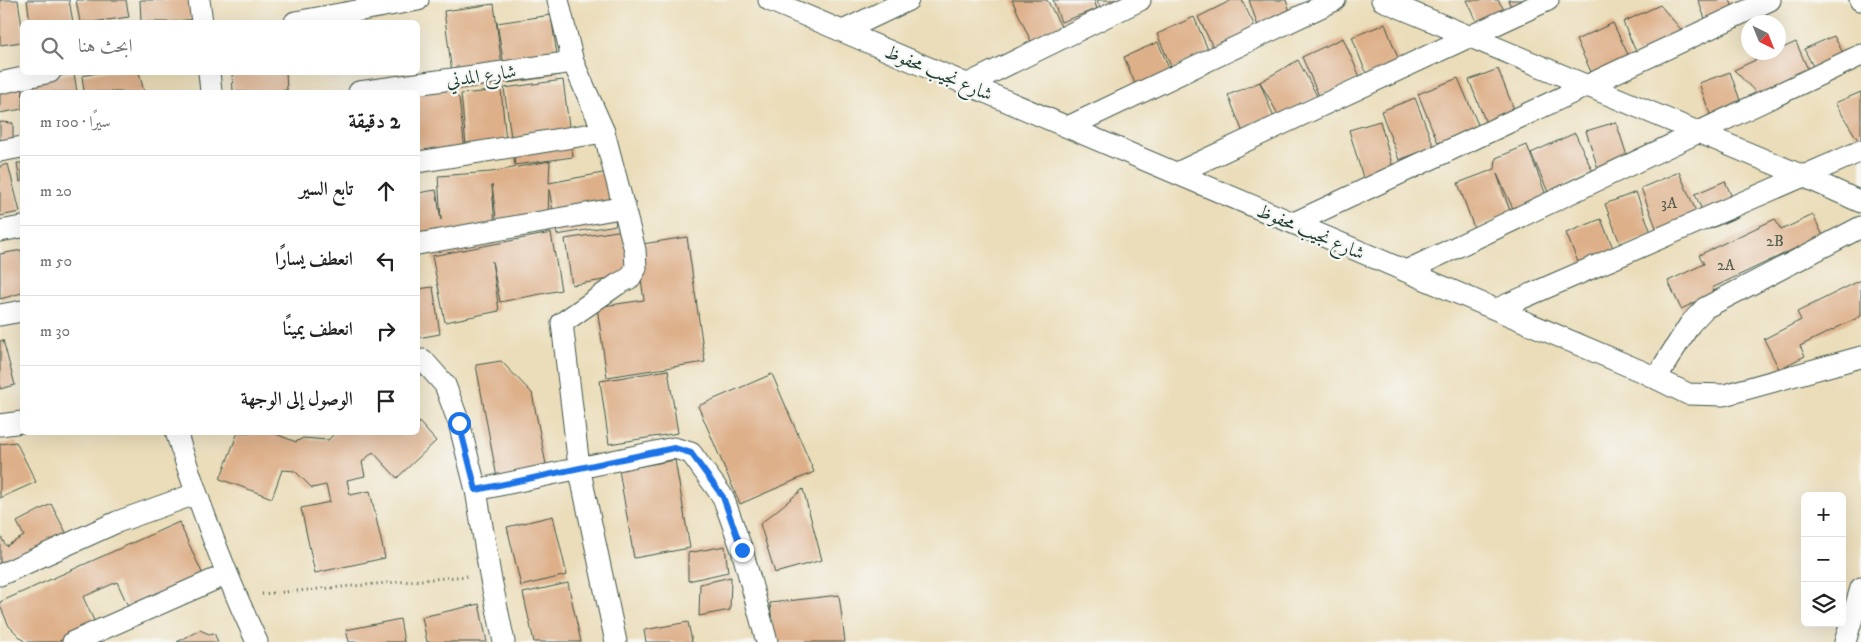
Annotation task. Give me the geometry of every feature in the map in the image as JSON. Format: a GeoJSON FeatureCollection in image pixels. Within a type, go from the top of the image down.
{"type":"FeatureCollection","features":[{"type":"Feature","properties":{"kind":"street"},"geometry":{"type":"LineString","coordinates":[[199,0],[202,20]]}},
{"type":"Feature","properties":{"kind":"street"},"geometry":{"type":"LineString","coordinates":[[306,20],[418,0]]}},
{"type":"Feature","properties":{"kind":"street"},"geometry":{"type":"LineString","coordinates":[[558,0],[573,62],[604,132],[635,250],[636,268],[630,278],[618,284],[562,323],[578,467],[616,642]]}},
{"type":"Feature","properties":{"kind":"street","name":"شارع نجيب محفوظ"},"geometry":{"type":"LineString","coordinates":[[769,0],[1656,378],[1688,394],[1724,395],[1861,357]]}},
{"type":"Feature","properties":{"kind":"street"},"geometry":{"type":"LineString","coordinates":[[843,31],[908,0]]}},
{"type":"Feature","properties":{"kind":"street"},"geometry":{"type":"LineString","coordinates":[[968,84],[1140,0]]}},
{"type":"Feature","properties":{"kind":"street"},"geometry":{"type":"LineString","coordinates":[[1068,127],[1335,0]]}},
{"type":"Feature","properties":{"kind":"street"},"geometry":{"type":"LineString","coordinates":[[1382,0],[1861,202]]}},
{"type":"Feature","properties":{"kind":"street"},"geometry":{"type":"LineString","coordinates":[[1177,173],[1548,0]]}},
{"type":"Feature","properties":{"kind":"street"},"geometry":{"type":"LineString","coordinates":[[1294,223],[1770,0]]}},
{"type":"Feature","properties":{"kind":"street"},"geometry":{"type":"LineString","coordinates":[[1406,271],[1861,55]]}},
{"type":"Feature","properties":{"kind":"street","name":"شارع المدني"},"geometry":{"type":"LineString","coordinates":[[372,90],[573,62]]}},
{"type":"Feature","properties":{"kind":"street"},"geometry":{"type":"LineString","coordinates":[[0,83],[36,75]]}},
{"type":"Feature","properties":{"kind":"street"},"geometry":{"type":"LineString","coordinates":[[209,75],[211,90]]}},
{"type":"Feature","properties":{"kind":"street"},"geometry":{"type":"LineString","coordinates":[[420,162],[604,132]]}},
{"type":"Feature","properties":{"kind":"street"},"geometry":{"type":"LineString","coordinates":[[0,151],[20,147]]}},
{"type":"Feature","properties":{"kind":"street"},"geometry":{"type":"LineString","coordinates":[[1496,310],[1861,151]]}},
{"type":"Feature","properties":{"kind":"street"},"geometry":{"type":"LineString","coordinates":[[420,244],[625,207]]}},
{"type":"Feature","properties":{"kind":"street"},"geometry":{"type":"LineString","coordinates":[[1656,378],[1690,324],[1705,308],[1861,226]]}},
{"type":"Feature","properties":{"kind":"street"},"geometry":{"type":"LineString","coordinates":[[0,231],[20,227]]}},
{"type":"Feature","properties":{"kind":"street"},"geometry":{"type":"LineString","coordinates":[[0,315],[20,311]]}},
{"type":"Feature","properties":{"kind":"street"},"geometry":{"type":"LineString","coordinates":[[420,361],[423,360],[445,385],[459,423],[476,490],[504,642]]}},
{"type":"Feature","properties":{"kind":"street"},"geometry":{"type":"LineString","coordinates":[[0,425],[20,422]]}},
{"type":"Feature","properties":{"kind":"street"},"geometry":{"type":"LineString","coordinates":[[177,435],[196,494],[226,574],[257,642]]}},
{"type":"Feature","properties":{"kind":"street"},"geometry":{"type":"LineString","coordinates":[[476,490],[674,448],[691,453],[723,497],[742,550],[767,642]]}},
{"type":"Feature","properties":{"kind":"street"},"geometry":{"type":"LineString","coordinates":[[0,575],[116,522],[196,494]]}},
{"type":"Feature","properties":{"kind":"street"},"geometry":{"type":"LineString","coordinates":[[73,642],[226,574]]}},
{"type":"Feature","properties":{"kind":"street"},"geometry":{"type":"LineString","coordinates":[[1845,642],[1861,588]]}},
{"type":"Feature","properties":{"kind":"path"},"geometry":{"type":"LineString","coordinates":[[235,596],[490,574]]}},
{"type":"Feature","properties":{"kind":"building"},"geometry":{"type":"Polygon","coordinates":[[[0,0],[18,0],[21,20],[20,42],[0,45],[0,0]]]}},
{"type":"Feature","properties":{"kind":"building"},"geometry":{"type":"Polygon","coordinates":[[[27,0],[69,0],[73,20],[30,20],[27,0]]]}},
{"type":"Feature","properties":{"kind":"building"},"geometry":{"type":"Polygon","coordinates":[[[76,0],[126,0],[129,17],[107,20],[80,20],[76,0]]]}},
{"type":"Feature","properties":{"kind":"building"},"geometry":{"type":"Polygon","coordinates":[[[140,0],[189,0],[192,19],[141,20],[140,0]]]}},
{"type":"Feature","properties":{"kind":"building"},"geometry":{"type":"Polygon","coordinates":[[[1012,0],[1047,0],[1063,30],[1033,46],[1012,0]]]}},
{"type":"Feature","properties":{"kind":"building"},"geometry":{"type":"Polygon","coordinates":[[[1053,0],[1094,0],[1097,9],[1061,22],[1053,0]]]}},
{"type":"Feature","properties":{"kind":"building"},"geometry":{"type":"Polygon","coordinates":[[[1097,0],[1117,0],[1100,7],[1097,0]]]}},
{"type":"Feature","properties":{"kind":"building"},"geometry":{"type":"Polygon","coordinates":[[[1232,0],[1242,0],[1257,31],[1215,51],[1198,17],[1232,0]]]}},
{"type":"Feature","properties":{"kind":"building"},"geometry":{"type":"Polygon","coordinates":[[[1249,0],[1286,0],[1292,17],[1259,29],[1249,0]]]}},
{"type":"Feature","properties":{"kind":"building"},"geometry":{"type":"Polygon","coordinates":[[[1467,0],[1498,0],[1507,14],[1478,24],[1467,0]]]}},
{"type":"Feature","properties":{"kind":"building"},"geometry":{"type":"Polygon","coordinates":[[[1508,0],[1534,0],[1512,9],[1508,0]]]}},
{"type":"Feature","properties":{"kind":"building"},"geometry":{"type":"Polygon","coordinates":[[[1698,0],[1730,0],[1734,10],[1706,21],[1698,0]]]}},
{"type":"Feature","properties":{"kind":"building"},"geometry":{"type":"Polygon","coordinates":[[[494,4],[504,83],[454,89],[444,11],[494,4]]]}},
{"type":"Feature","properties":{"kind":"building"},"geometry":{"type":"Polygon","coordinates":[[[1660,5],[1684,33],[1637,54],[1623,22],[1660,5]]]}},
{"type":"Feature","properties":{"kind":"building"},"geometry":{"type":"Polygon","coordinates":[[[551,15],[560,75],[507,83],[497,23],[551,15]]]}},
{"type":"Feature","properties":{"kind":"building"},"geometry":{"type":"Polygon","coordinates":[[[1194,17],[1209,52],[1172,69],[1157,34],[1194,17]]]}},
{"type":"Feature","properties":{"kind":"building"},"geometry":{"type":"Polygon","coordinates":[[[1613,23],[1631,61],[1594,78],[1576,40],[1613,23]]]}},
{"type":"Feature","properties":{"kind":"building"},"geometry":{"type":"Polygon","coordinates":[[[1385,24],[1400,63],[1367,76],[1352,37],[1385,24]]]}},
{"type":"Feature","properties":{"kind":"building"},"geometry":{"type":"Polygon","coordinates":[[[1834,36],[1844,55],[1816,72],[1804,49],[1834,36]]]}},
{"type":"Feature","properties":{"kind":"building"},"geometry":{"type":"Polygon","coordinates":[[[1343,38],[1360,77],[1319,96],[1302,57],[1343,38]]]}},
{"type":"Feature","properties":{"kind":"building"},"geometry":{"type":"Polygon","coordinates":[[[1158,42],[1171,73],[1137,88],[1124,57],[1158,42]]]}},
{"type":"Feature","properties":{"kind":"building"},"geometry":{"type":"Polygon","coordinates":[[[1796,42],[1816,88],[1771,108],[1734,70],[1756,60],[1786,60],[1786,46],[1796,42]]]}},
{"type":"Feature","properties":{"kind":"building"},"geometry":{"type":"Polygon","coordinates":[[[1298,60],[1317,96],[1279,116],[1260,82],[1298,60]]]}},
{"type":"Feature","properties":{"kind":"building"},"geometry":{"type":"Polygon","coordinates":[[[1498,69],[1515,112],[1486,123],[1469,80],[1498,69]]]}},
{"type":"Feature","properties":{"kind":"building"},"geometry":{"type":"Polygon","coordinates":[[[1730,72],[1747,120],[1716,131],[1699,83],[1730,72]]]}},
{"type":"Feature","properties":{"kind":"building"},"geometry":{"type":"Polygon","coordinates":[[[64,75],[74,75],[77,90],[29,90],[27,82],[64,75]]]}},
{"type":"Feature","properties":{"kind":"building"},"geometry":{"type":"Polygon","coordinates":[[[140,75],[144,90],[84,90],[82,76],[140,75]]]}},
{"type":"Feature","properties":{"kind":"building"},"geometry":{"type":"Polygon","coordinates":[[[232,75],[286,75],[287,90],[233,90],[232,75]]]}},
{"type":"Feature","properties":{"kind":"building"},"geometry":{"type":"Polygon","coordinates":[[[1458,78],[1479,127],[1438,143],[1418,94],[1458,78]]]}},
{"type":"Feature","properties":{"kind":"building"},"geometry":{"type":"Polygon","coordinates":[[[563,80],[573,157],[515,165],[504,88],[563,80]]]}},
{"type":"Feature","properties":{"kind":"building"},"geometry":{"type":"Polygon","coordinates":[[[1260,82],[1276,123],[1244,135],[1228,95],[1260,82]]]}},
{"type":"Feature","properties":{"kind":"building"},"geometry":{"type":"Polygon","coordinates":[[[23,85],[23,90],[20,90],[20,109],[0,113],[0,89],[23,85]]]}},
{"type":"Feature","properties":{"kind":"building"},"geometry":{"type":"Polygon","coordinates":[[[443,85],[459,98],[465,151],[420,160],[420,91],[443,85]]]}},
{"type":"Feature","properties":{"kind":"building"},"geometry":{"type":"Polygon","coordinates":[[[501,90],[506,141],[466,145],[461,94],[501,90]]]}},
{"type":"Feature","properties":{"kind":"building"},"geometry":{"type":"Polygon","coordinates":[[[1861,92],[1861,145],[1835,103],[1861,92]]]}},
{"type":"Feature","properties":{"kind":"building"},"geometry":{"type":"Polygon","coordinates":[[[1415,98],[1434,147],[1399,160],[1381,111],[1415,98]]]}},
{"type":"Feature","properties":{"kind":"building"},"geometry":{"type":"Polygon","coordinates":[[[1380,121],[1394,172],[1364,181],[1349,130],[1380,121]]]}},
{"type":"Feature","properties":{"kind":"building"},"geometry":{"type":"Polygon","coordinates":[[[0,122],[13,123],[13,141],[0,143],[0,122]]]}},
{"type":"Feature","properties":{"kind":"building"},"geometry":{"type":"Polygon","coordinates":[[[1616,122],[1629,162],[1599,172],[1586,131],[1616,122]]]}},
{"type":"Feature","properties":{"kind":"building"},"geometry":{"type":"Polygon","coordinates":[[[1575,133],[1593,172],[1548,192],[1531,153],[1575,133]]]}},
{"type":"Feature","properties":{"kind":"building"},"geometry":{"type":"Polygon","coordinates":[[[1527,145],[1546,195],[1515,213],[1497,174],[1511,214],[1474,228],[1458,183],[1495,169],[1496,158],[1527,145]]]}},
{"type":"Feature","properties":{"kind":"building"},"geometry":{"type":"Polygon","coordinates":[[[550,161],[549,183],[608,172],[616,225],[557,235],[549,189],[548,216],[497,225],[492,185],[495,228],[420,252],[420,193],[436,190],[441,220],[438,176],[491,172],[550,161]]]}},
{"type":"Feature","properties":{"kind":"building"},"geometry":{"type":"Polygon","coordinates":[[[17,163],[20,163],[20,182],[17,163]]]}},
{"type":"Feature","properties":{"kind":"building"},"geometry":{"type":"Polygon","coordinates":[[[8,164],[20,212],[0,216],[0,166],[8,164]]]}},
{"type":"Feature","properties":{"kind":"building"},"geometry":{"type":"Polygon","coordinates":[[[1679,172],[1698,216],[1658,233],[1641,188],[1679,172]]]}},
{"type":"Feature","properties":{"kind":"building"},"geometry":{"type":"Polygon","coordinates":[[[1725,181],[1740,216],[1710,229],[1695,194],[1725,181]]]}},
{"type":"Feature","properties":{"kind":"building"},"geometry":{"type":"Polygon","coordinates":[[[1636,192],[1652,235],[1621,246],[1605,204],[1636,192]]]}},
{"type":"Feature","properties":{"kind":"building"},"geometry":{"type":"Polygon","coordinates":[[[1813,215],[1826,242],[1797,256],[1794,249],[1712,288],[1715,293],[1681,309],[1668,281],[1704,264],[1699,255],[1775,219],[1781,230],[1813,215]]]}},
{"type":"Feature","properties":{"kind":"building"},"geometry":{"type":"Polygon","coordinates":[[[1601,219],[1620,265],[1585,279],[1566,233],[1601,219]]]}},
{"type":"Feature","properties":{"kind":"building"},"geometry":{"type":"Polygon","coordinates":[[[624,230],[630,276],[572,285],[565,239],[624,230]]]}},
{"type":"Feature","properties":{"kind":"building"},"geometry":{"type":"Polygon","coordinates":[[[551,233],[561,290],[500,302],[492,261],[499,311],[445,322],[432,256],[551,233]]]}},
{"type":"Feature","properties":{"kind":"building"},"geometry":{"type":"Polygon","coordinates":[[[687,237],[705,362],[607,377],[597,307],[644,300],[636,245],[687,237]]]}},
{"type":"Feature","properties":{"kind":"building"},"geometry":{"type":"Polygon","coordinates":[[[20,250],[20,294],[0,299],[0,254],[20,250]]]}},
{"type":"Feature","properties":{"kind":"building"},"geometry":{"type":"Polygon","coordinates":[[[1861,280],[1861,316],[1800,346],[1805,356],[1779,369],[1764,339],[1801,320],[1797,312],[1861,280]]]}},
{"type":"Feature","properties":{"kind":"building"},"geometry":{"type":"Polygon","coordinates":[[[433,287],[440,334],[420,338],[420,289],[433,287]]]}},
{"type":"Feature","properties":{"kind":"building"},"geometry":{"type":"Polygon","coordinates":[[[3,340],[15,385],[0,389],[0,341],[3,340]]]}},
{"type":"Feature","properties":{"kind":"building"},"geometry":{"type":"Polygon","coordinates":[[[501,361],[532,393],[550,485],[500,494],[476,365],[501,361]]]}},
{"type":"Feature","properties":{"kind":"building"},"geometry":{"type":"Polygon","coordinates":[[[668,370],[678,433],[609,444],[600,381],[668,370]]]}},
{"type":"Feature","properties":{"kind":"building"},"geometry":{"type":"Polygon","coordinates":[[[772,374],[814,472],[740,504],[698,406],[772,374]]]}},
{"type":"Feature","properties":{"kind":"building"},"geometry":{"type":"Polygon","coordinates":[[[420,423],[436,441],[397,478],[373,452],[362,462],[365,476],[347,480],[350,495],[370,491],[385,558],[315,573],[301,508],[330,502],[326,485],[312,488],[295,471],[282,470],[272,498],[220,479],[237,435],[278,435],[296,442],[303,438],[328,440],[333,435],[420,435],[420,423]]]}},
{"type":"Feature","properties":{"kind":"building"},"geometry":{"type":"Polygon","coordinates":[[[16,442],[36,482],[0,498],[0,444],[16,442]]]}},
{"type":"Feature","properties":{"kind":"building"},"geometry":{"type":"Polygon","coordinates":[[[675,460],[690,548],[634,558],[619,470],[675,460]]]}},
{"type":"Feature","properties":{"kind":"building"},"geometry":{"type":"Polygon","coordinates":[[[803,489],[822,560],[775,573],[760,524],[803,489]]]}},
{"type":"Feature","properties":{"kind":"building"},"geometry":{"type":"Polygon","coordinates":[[[51,504],[69,538],[0,574],[0,535],[6,546],[24,536],[17,522],[51,504]]]}},
{"type":"Feature","properties":{"kind":"building"},"geometry":{"type":"Polygon","coordinates":[[[553,516],[567,575],[521,586],[507,527],[553,516]]]}},
{"type":"Feature","properties":{"kind":"building"},"geometry":{"type":"Polygon","coordinates":[[[179,522],[203,575],[129,608],[117,582],[83,597],[96,625],[57,642],[25,642],[9,626],[0,602],[179,522]]]}},
{"type":"Feature","properties":{"kind":"building"},"geometry":{"type":"Polygon","coordinates":[[[725,546],[728,572],[688,581],[688,553],[725,546]]]}},
{"type":"Feature","properties":{"kind":"building"},"geometry":{"type":"Polygon","coordinates":[[[731,577],[730,610],[699,616],[700,584],[731,577]]]}},
{"type":"Feature","properties":{"kind":"building"},"geometry":{"type":"Polygon","coordinates":[[[568,583],[581,642],[534,642],[523,593],[568,583]]]}},
{"type":"Feature","properties":{"kind":"building"},"geometry":{"type":"Polygon","coordinates":[[[839,595],[845,642],[774,642],[770,603],[839,595]]]}},
{"type":"Feature","properties":{"kind":"building"},"geometry":{"type":"Polygon","coordinates":[[[479,604],[487,642],[427,642],[422,617],[479,604]]]}},
{"type":"Feature","properties":{"kind":"building"},"geometry":{"type":"Polygon","coordinates":[[[400,619],[404,642],[349,642],[346,630],[400,619]]]}},
{"type":"Feature","properties":{"kind":"building"},"geometry":{"type":"Polygon","coordinates":[[[688,622],[692,642],[646,642],[644,630],[688,622]]]}},
{"type":"Feature","properties":{"kind":"building"},"geometry":{"type":"Polygon","coordinates":[[[200,630],[209,634],[214,633],[218,642],[177,642],[200,630]]]}},
{"type":"Feature","properties":{"kind":"route"},"geometry":{"type":"LineString","coordinates":[[459,423],[476,490],[674,448],[691,453],[723,497],[742,550]]}}]}
